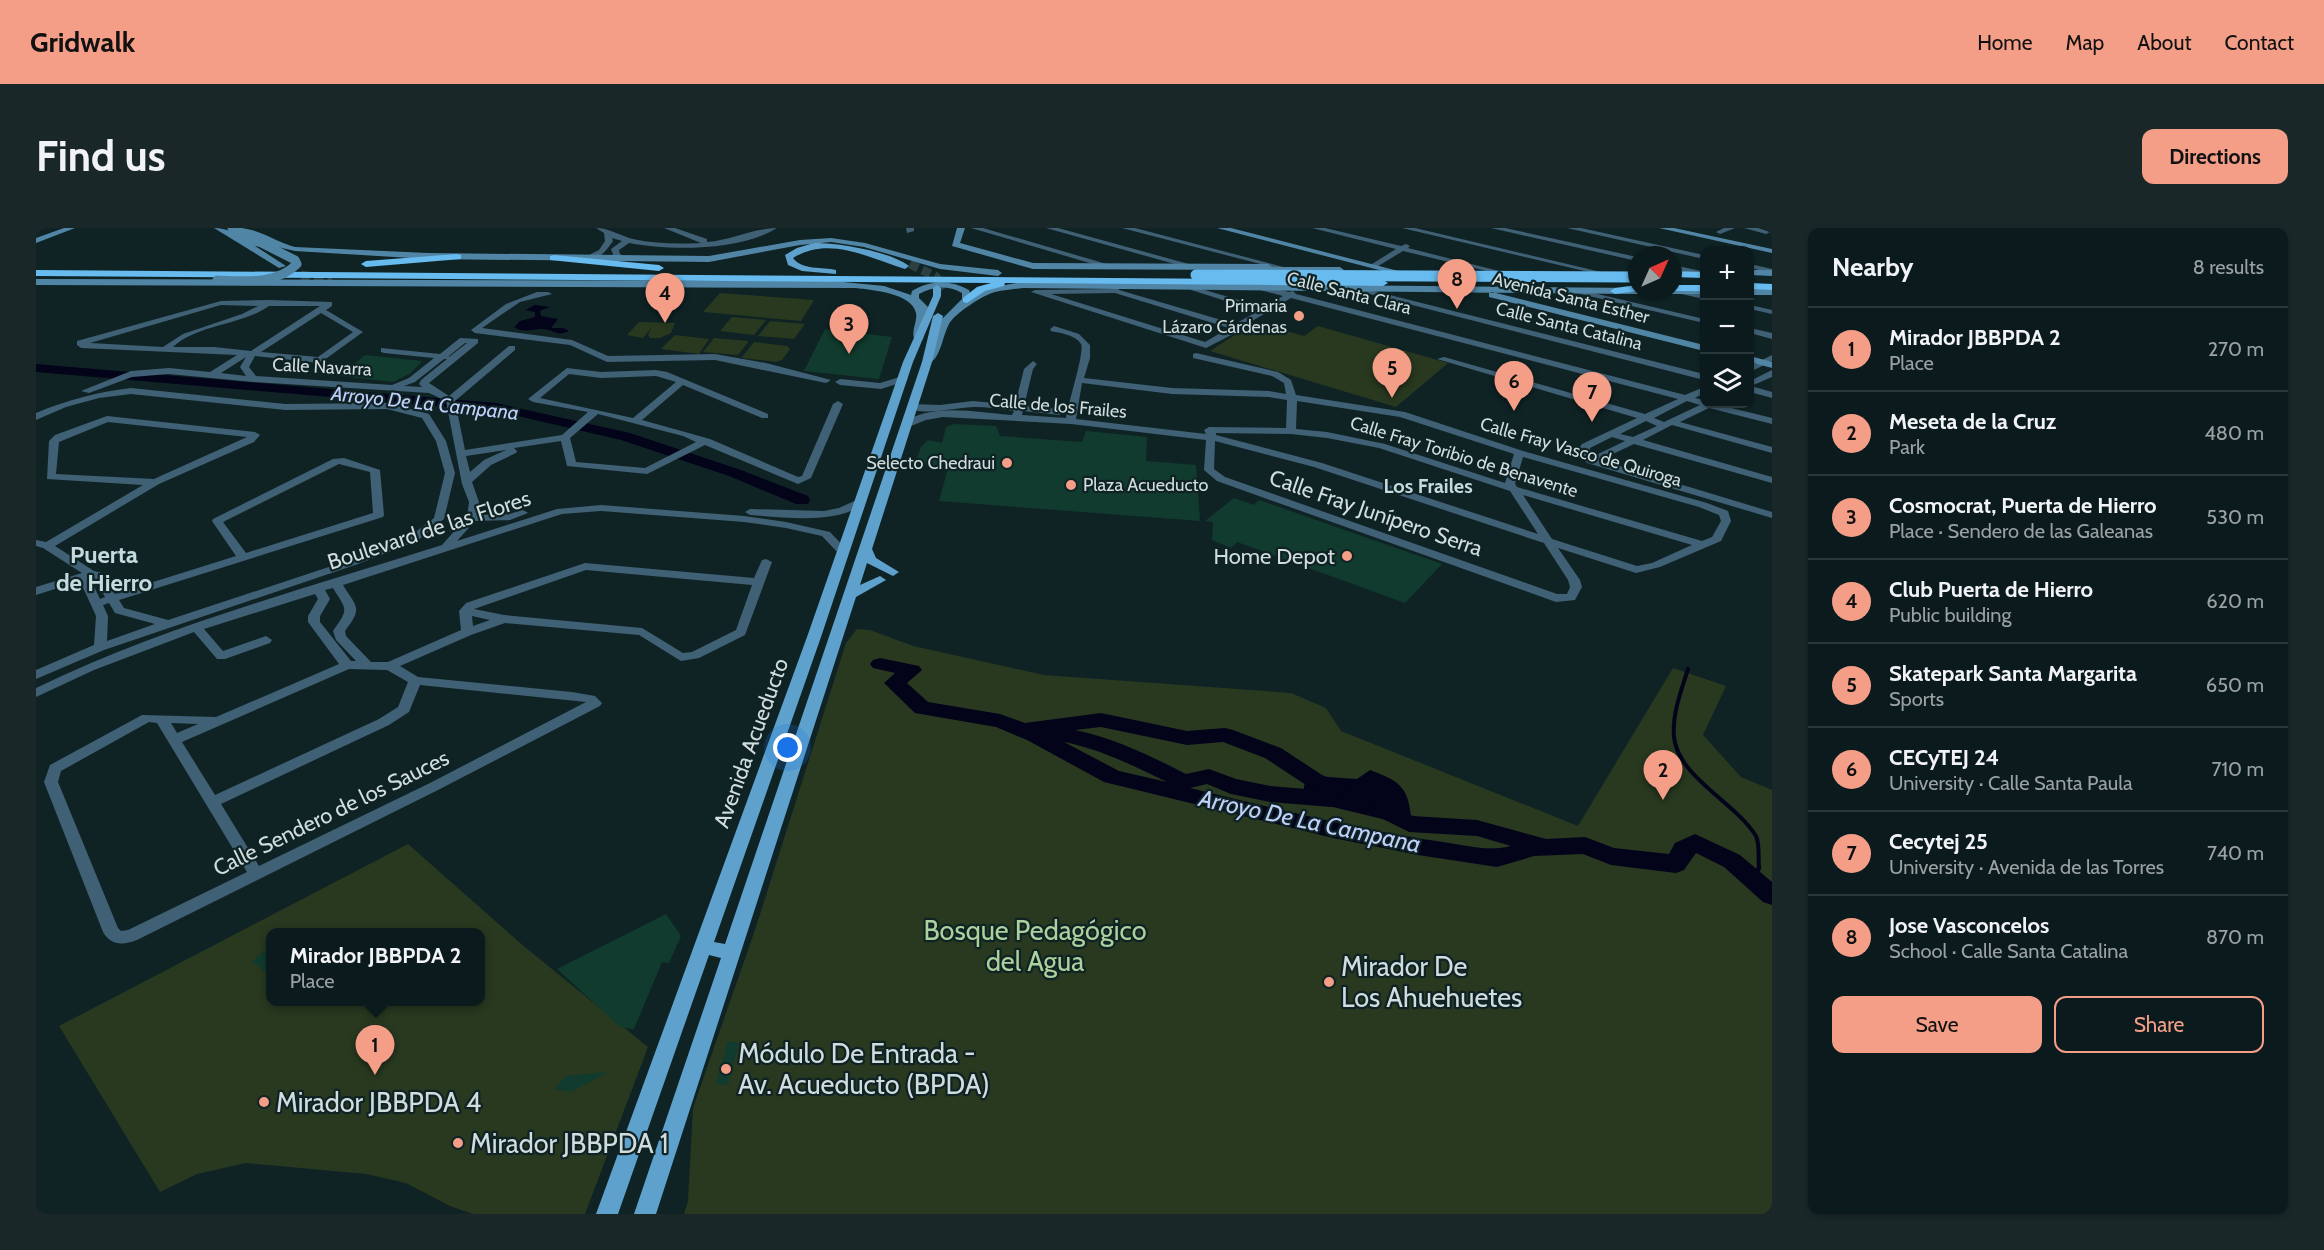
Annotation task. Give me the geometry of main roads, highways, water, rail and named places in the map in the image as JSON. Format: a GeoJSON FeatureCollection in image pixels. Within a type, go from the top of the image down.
{"type":"FeatureCollection","features":[{"type":"Feature","properties":{"kind":"highway"},"geometry":{"type":"LineString","coordinates":[[320,268],[457,257]]}},
{"type":"Feature","properties":{"kind":"highway"},"geometry":{"type":"LineString","coordinates":[[554,258],[673,269]]}},
{"type":"Feature","properties":{"kind":"highway"},"geometry":{"type":"LineString","coordinates":[[36,271],[320,268],[673,269],[1022,280],[1160,281],[1195,278],[1628,278]]}},
{"type":"Feature","properties":{"kind":"highway"},"geometry":{"type":"LineString","coordinates":[[1088,274],[1136,270],[1257,270]]}},
{"type":"Feature","properties":{"kind":"highway"},"geometry":{"type":"LineString","coordinates":[[36,271],[354,283]]}},
{"type":"Feature","properties":{"kind":"highway"},"geometry":{"type":"LineString","coordinates":[[215,277],[562,278],[998,273],[1628,288]]}},
{"type":"Feature","properties":{"kind":"highway"},"geometry":{"type":"LineString","coordinates":[[718,284],[834,275]]}},
{"type":"Feature","properties":{"kind":"highway"},"geometry":{"type":"LineString","coordinates":[[1682,276],[1700,280]]}},
{"type":"Feature","properties":{"kind":"highway"},"geometry":{"type":"LineString","coordinates":[[1682,276],[1700,280]]}},
{"type":"Feature","properties":{"kind":"highway"},"geometry":{"type":"LineString","coordinates":[[1754,276],[1771,277]]}},
{"type":"Feature","properties":{"kind":"highway"},"geometry":{"type":"LineString","coordinates":[[1754,287],[1771,277]]}},
{"type":"Feature","properties":{"kind":"highway"},"geometry":{"type":"LineString","coordinates":[[458,281],[562,278]]}},
{"type":"Feature","properties":{"kind":"highway"},"geometry":{"type":"LineString","coordinates":[[967,300],[985,288],[1022,280]]}},
{"type":"Feature","properties":{"kind":"highway"},"geometry":{"type":"LineString","coordinates":[[1160,281],[1212,288]]}},
{"type":"Feature","properties":{"kind":"highway"},"geometry":{"type":"LineString","coordinates":[[1682,286],[1700,282]]}},
{"type":"Feature","properties":{"kind":"highway"},"geometry":{"type":"LineString","coordinates":[[1615,291],[1628,289]]}},
{"type":"Feature","properties":{"kind":"main road"},"geometry":{"type":"LineString","coordinates":[[36,241],[71,228]]}},
{"type":"Feature","properties":{"kind":"main road"},"geometry":{"type":"LineString","coordinates":[[218,228],[299,254],[323,252]]}},
{"type":"Feature","properties":{"kind":"main road"},"geometry":{"type":"LineString","coordinates":[[242,228],[283,246],[323,252],[457,257],[721,258],[799,242],[841,240],[930,264],[998,273]]}},
{"type":"Feature","properties":{"kind":"main road"},"geometry":{"type":"LineString","coordinates":[[959,245],[961,228]]}},
{"type":"Feature","properties":{"kind":"main road"},"geometry":{"type":"LineString","coordinates":[[959,245],[969,228]]}},
{"type":"Feature","properties":{"kind":"main road"},"geometry":{"type":"LineString","coordinates":[[1221,228],[1354,261],[1392,276],[1398,280],[1399,284]]}},
{"type":"Feature","properties":{"kind":"main road"},"geometry":{"type":"LineString","coordinates":[[1663,228],[1772,249]]}},
{"type":"Feature","properties":{"kind":"main road"},"geometry":{"type":"LineString","coordinates":[[1681,228],[1772,249]]}},
{"type":"Feature","properties":{"kind":"main road"},"geometry":{"type":"LineString","coordinates":[[233,232],[282,266]]}},
{"type":"Feature","properties":{"kind":"main road"},"geometry":{"type":"LineString","coordinates":[[36,280],[215,277],[267,279],[285,274],[297,266],[295,260],[233,232]]}},
{"type":"Feature","properties":{"kind":"main road"},"geometry":{"type":"LineString","coordinates":[[799,242],[827,242],[855,246],[908,265],[856,250],[826,246],[802,249],[788,257],[791,263],[802,268],[834,275]]}},
{"type":"Feature","properties":{"kind":"main road"},"geometry":{"type":"LineString","coordinates":[[959,245],[1037,266],[1113,267],[1195,278],[1212,288],[1615,291]]}},
{"type":"Feature","properties":{"kind":"main road"},"geometry":{"type":"LineString","coordinates":[[1351,270],[1363,267],[1354,261]]}},
{"type":"Feature","properties":{"kind":"main road"},"geometry":{"type":"LineString","coordinates":[[953,312],[984,292],[1004,287],[1115,289],[1195,278],[1252,266],[1287,269]]}},
{"type":"Feature","properties":{"kind":"main road"},"geometry":{"type":"LineString","coordinates":[[1257,270],[1374,268],[1393,271],[1628,272]]}},
{"type":"Feature","properties":{"kind":"main road"},"geometry":{"type":"LineString","coordinates":[[1385,288],[1399,284],[1402,278],[1393,271]]}},
{"type":"Feature","properties":{"kind":"main road","name":"Avenida Santa Esther"},"geometry":{"type":"LineString","coordinates":[[1393,271],[1700,347]]}},
{"type":"Feature","properties":{"kind":"main road"},"geometry":{"type":"LineString","coordinates":[[1469,289],[1457,281],[1460,275],[1472,272]]}},
{"type":"Feature","properties":{"kind":"main road"},"geometry":{"type":"LineString","coordinates":[[1460,275],[1466,283],[1489,290]]}},
{"type":"Feature","properties":{"kind":"main road"},"geometry":{"type":"LineString","coordinates":[[36,280],[823,284],[875,288],[909,298],[920,306],[922,315]]}},
{"type":"Feature","properties":{"kind":"main road"},"geometry":{"type":"LineString","coordinates":[[332,280],[579,284]]}},
{"type":"Feature","properties":{"kind":"main road"},"geometry":{"type":"LineString","coordinates":[[918,339],[923,305],[914,295],[924,288],[939,285],[956,287],[966,292],[967,300],[942,326],[933,354],[927,362]]}},
{"type":"Feature","properties":{"kind":"main road","name":"Avenida Acueducto"},"geometry":{"type":"LineString","coordinates":[[607,1214],[903,379],[941,288],[945,293],[931,337],[927,362],[645,1214]]}},
{"type":"Feature","properties":{"kind":"main road"},"geometry":{"type":"LineString","coordinates":[[1754,288],[1772,292]]}},
{"type":"Feature","properties":{"kind":"main road"},"geometry":{"type":"LineString","coordinates":[[1507,290],[1504,296],[1512,301]]}},
{"type":"Feature","properties":{"kind":"main road"},"geometry":{"type":"LineString","coordinates":[[1754,360],[1769,362]]}},
{"type":"Feature","properties":{"kind":"main road"},"geometry":{"type":"LineString","coordinates":[[865,548],[871,560],[893,572]]}},
{"type":"Feature","properties":{"kind":"main road"},"geometry":{"type":"LineString","coordinates":[[850,595],[869,583],[880,580]]}},
{"type":"Feature","properties":{"kind":"main road"},"geometry":{"type":"LineString","coordinates":[[703,948],[733,953]]}},
{"type":"Feature","properties":{"kind":"water"},"geometry":{"type":"Polygon","coordinates":[[[535,305],[550,307],[540,311],[541,316],[558,319],[551,328],[563,328],[569,331],[559,333],[544,329],[525,330],[514,327],[520,321],[535,317],[535,312],[525,310],[535,305]]]}},
{"type":"Feature","properties":{"kind":"water"},"geometry":{"type":"Polygon","coordinates":[[[1370,770],[1388,777],[1400,786],[1410,806],[1411,817],[1399,823],[1304,800],[1304,785],[1313,776],[1357,779],[1370,770]]]}},
{"type":"Feature","properties":{"kind":"waterway","name":"Arroyo De La Campana"},"geometry":{"type":"LineString","coordinates":[[36,368],[496,407],[625,436],[735,473],[802,500]]}},
{"type":"Feature","properties":{"kind":"waterway","name":"Arroyo De La Campana"},"geometry":{"type":"LineString","coordinates":[[880,664],[912,670],[894,683],[922,708],[1000,721],[1035,735],[1112,777],[1333,830],[1418,847],[1497,858],[1534,848],[1585,845],[1611,856],[1676,864],[1683,849],[1695,842],[1732,861],[1772,896]]}},
{"type":"Feature","properties":{"kind":"waterway"},"geometry":{"type":"LineString","coordinates":[[1688,669],[1674,720],[1674,737],[1678,751],[1696,777],[1735,812],[1756,836],[1759,867]]}},
{"type":"Feature","properties":{"kind":"waterway"},"geometry":{"type":"LineString","coordinates":[[1024,730],[1101,720],[1187,738],[1225,735],[1273,753],[1314,780],[1337,789]]}},
{"type":"Feature","properties":{"kind":"waterway"},"geometry":{"type":"LineString","coordinates":[[1051,732],[1089,740],[1147,763],[1184,782],[1209,776],[1231,786],[1270,794],[1331,799]]}},
{"type":"Feature","properties":{"kind":"waterway"},"geometry":{"type":"LineString","coordinates":[[1379,807],[1409,824],[1477,828],[1542,846]]}},
{"type":"Feature","properties":{"kind":"waterway"},"geometry":{"type":"LineString","coordinates":[[1755,880],[1759,867]]}},
{"type":"Feature","properties":{"kind":"tunnel"},"geometry":{"type":"LineString","coordinates":[[910,264],[935,276],[945,288]]}},
{"type":"Feature","properties":{"kind":"tunnel"},"geometry":{"type":"LineString","coordinates":[[301,275],[332,280]]}},
{"type":"Feature","properties":{"kind":"place","name":"Jose Vasconcelos"},"geometry":{"type":"Point","coordinates":[1457,309]}},
{"type":"Feature","properties":{"kind":"place","name":"Primaria Lázaro Cárdenas"},"geometry":{"type":"Point","coordinates":[1299,316]}},
{"type":"Feature","properties":{"kind":"place","name":"Club Puerta de Hierro"},"geometry":{"type":"Point","coordinates":[665,323]}},
{"type":"Feature","properties":{"kind":"place","name":"Cosmocrat, Puerta de Hierro"},"geometry":{"type":"Point","coordinates":[849,354]}},
{"type":"Feature","properties":{"kind":"place","name":"Skatepark Santa Margarita"},"geometry":{"type":"Point","coordinates":[1392,398]}},
{"type":"Feature","properties":{"kind":"place","name":"CECyTEJ 24"},"geometry":{"type":"Point","coordinates":[1514,411]}},
{"type":"Feature","properties":{"kind":"place","name":"Cecytej 25"},"geometry":{"type":"Point","coordinates":[1592,422]}},
{"type":"Feature","properties":{"kind":"place","name":"Selecto Chedraui"},"geometry":{"type":"Point","coordinates":[1007,463]}},
{"type":"Feature","properties":{"kind":"place","name":"Plaza Acueducto"},"geometry":{"type":"Point","coordinates":[1071,485]}},
{"type":"Feature","properties":{"kind":"place","name":"Home Depot"},"geometry":{"type":"Point","coordinates":[1347,556]}},
{"type":"Feature","properties":{"kind":"place","name":"Meseta de la Cruz"},"geometry":{"type":"Point","coordinates":[1663,800]}},
{"type":"Feature","properties":{"kind":"place","name":"Mirador De Los Ahuehuetes"},"geometry":{"type":"Point","coordinates":[1329,982]}},
{"type":"Feature","properties":{"kind":"place","name":"Módulo De Entrada - Av. Acueducto (BPDA)"},"geometry":{"type":"Point","coordinates":[726,1069]}},
{"type":"Feature","properties":{"kind":"place","name":"Mirador JBBPDA 2"},"geometry":{"type":"Point","coordinates":[375,1075]}},
{"type":"Feature","properties":{"kind":"place","name":"Mirador JBBPDA 4"},"geometry":{"type":"Point","coordinates":[264,1102]}},
{"type":"Feature","properties":{"kind":"place","name":"Mirador JBBPDA 1"},"geometry":{"type":"Point","coordinates":[458,1143]}},
{"type":"Feature","properties":{"kind":"district","name":"Los Frailes"},"geometry":{"type":"Point","coordinates":[1428,486]}},
{"type":"Feature","properties":{"kind":"district","name":"Puerta de Hierro"},"geometry":{"type":"Point","coordinates":[104,568]}},
{"type":"Feature","properties":{"kind":"park label","name":"Bosque Pedagógico del Agua"},"geometry":{"type":"Point","coordinates":[1035,946]}}]}
